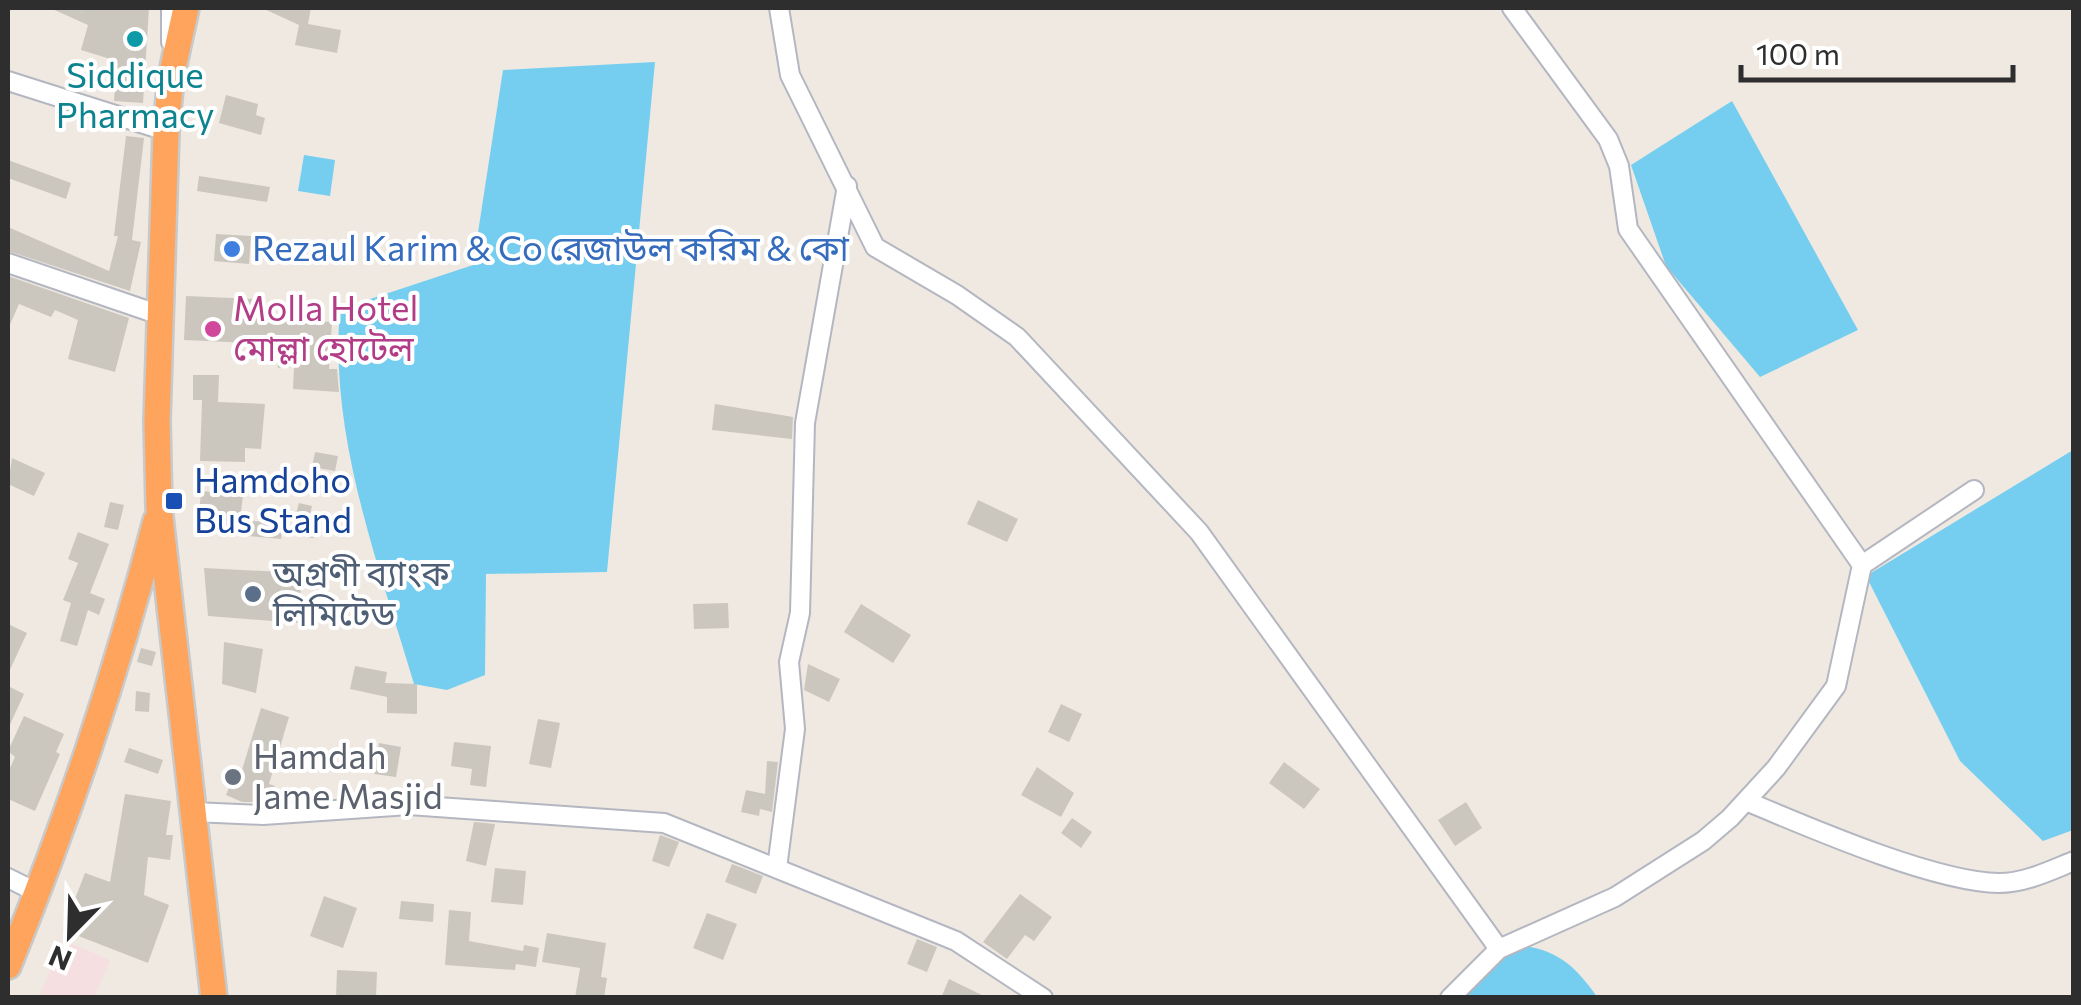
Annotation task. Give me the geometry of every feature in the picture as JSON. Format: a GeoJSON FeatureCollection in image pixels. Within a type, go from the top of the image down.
{"type":"FeatureCollection","features":[{"type":"Feature","properties":{"kind":"highway"},"geometry":{"type":"LineString","coordinates":[[186,8],[166,131],[159,508],[214,998]]}},
{"type":"Feature","properties":{"kind":"highway"},"geometry":{"type":"LineString","coordinates":[[8,966],[116,676],[159,508]]}},
{"type":"Feature","properties":{"kind":"street"},"geometry":{"type":"LineString","coordinates":[[170,8],[172,77]]}},
{"type":"Feature","properties":{"kind":"street"},"geometry":{"type":"LineString","coordinates":[[778,8],[790,75],[875,248],[957,295],[1017,337],[1199,532],[1499,948]]}},
{"type":"Feature","properties":{"kind":"street"},"geometry":{"type":"LineString","coordinates":[[1512,8],[1608,139],[1619,166],[1628,229],[1862,565]]}},
{"type":"Feature","properties":{"kind":"street"},"geometry":{"type":"LineString","coordinates":[[8,81],[166,131]]}},
{"type":"Feature","properties":{"kind":"street"},"geometry":{"type":"LineString","coordinates":[[778,868],[795,728],[788,677],[800,599],[806,423],[847,186]]}},
{"type":"Feature","properties":{"kind":"street"},"geometry":{"type":"LineString","coordinates":[[8,263],[160,314]]}},
{"type":"Feature","properties":{"kind":"street"},"geometry":{"type":"LineString","coordinates":[[1450,998],[1499,948],[1615,897],[1703,841],[1746,801],[1836,686],[1862,565],[1974,490]]}},
{"type":"Feature","properties":{"kind":"street"},"geometry":{"type":"LineString","coordinates":[[1746,801],[1842,840],[1986,881],[2035,877],[2074,862]]}},
{"type":"Feature","properties":{"kind":"street"},"geometry":{"type":"LineString","coordinates":[[194,812],[264,815],[409,805],[656,821],[956,941],[1043,998]]}},
{"type":"Feature","properties":{"kind":"street"},"geometry":{"type":"LineString","coordinates":[[8,878],[38,893]]}},
{"type":"Feature","properties":{"kind":"path"},"geometry":{"type":"LineString","coordinates":[[64,8],[83,8]]}},
{"type":"Feature","properties":{"kind":"shaded area"},"geometry":{"type":"Polygon","coordinates":[[[63,940],[110,960],[96,994],[102,997],[39,997],[63,940]]]}},
{"type":"Feature","properties":{"kind":"water"},"geometry":{"type":"Polygon","coordinates":[[[655,62],[607,572],[486,574],[485,675],[447,690],[414,684],[359,499],[349,452],[339,357],[340,309],[473,265],[503,70],[655,62]]]}},
{"type":"Feature","properties":{"kind":"water"},"geometry":{"type":"Polygon","coordinates":[[[1732,101],[1858,330],[1760,377],[1666,266],[1631,165],[1732,101]]]}},
{"type":"Feature","properties":{"kind":"water"},"geometry":{"type":"Polygon","coordinates":[[[304,155],[335,160],[330,196],[298,191],[304,155]]]}},
{"type":"Feature","properties":{"kind":"water"},"geometry":{"type":"Polygon","coordinates":[[[2073,450],[2073,830],[2043,841],[1960,761],[1866,576],[2073,450]]]}},
{"type":"Feature","properties":{"kind":"water"},"geometry":{"type":"Polygon","coordinates":[[[1523,946],[1566,962],[1597,997],[1453,998],[1494,958],[1523,946]]]}},
{"type":"Feature","properties":{"kind":"building"},"geometry":{"type":"Polygon","coordinates":[[[50,8],[149,8],[143,103],[114,101],[117,61],[81,50],[88,25],[50,8]]]}},
{"type":"Feature","properties":{"kind":"building"},"geometry":{"type":"Polygon","coordinates":[[[262,8],[311,8],[308,24],[341,30],[337,53],[295,45],[299,25],[262,8]]]}},
{"type":"Feature","properties":{"kind":"building"},"geometry":{"type":"Polygon","coordinates":[[[226,95],[258,104],[256,115],[265,118],[261,135],[219,123],[226,95]]]}},
{"type":"Feature","properties":{"kind":"building"},"geometry":{"type":"Polygon","coordinates":[[[126,136],[144,138],[132,240],[141,242],[130,291],[8,251],[8,227],[109,271],[118,236],[114,236],[126,136]]]}},
{"type":"Feature","properties":{"kind":"building"},"geometry":{"type":"Polygon","coordinates":[[[8,160],[71,183],[66,199],[8,178],[8,160]]]}},
{"type":"Feature","properties":{"kind":"building"},"geometry":{"type":"Polygon","coordinates":[[[199,176],[270,187],[267,202],[197,191],[199,176]]]}},
{"type":"Feature","properties":{"kind":"building","name":"Rezaul Karim & Co রেজাউল করিম & কো"},"geometry":{"type":"Polygon","coordinates":[[[216,234],[251,236],[249,264],[214,261],[216,234]]]}},
{"type":"Feature","properties":{"kind":"building"},"geometry":{"type":"Polygon","coordinates":[[[8,276],[129,318],[115,372],[68,359],[78,320],[55,310],[51,317],[19,304],[8,329],[8,276]]]}},
{"type":"Feature","properties":{"kind":"building"},"geometry":{"type":"Polygon","coordinates":[[[186,296],[255,299],[254,317],[332,322],[329,369],[337,369],[339,392],[293,389],[294,367],[278,368],[276,344],[184,340],[186,296]]]}},
{"type":"Feature","properties":{"kind":"building"},"geometry":{"type":"Polygon","coordinates":[[[193,375],[219,375],[218,402],[265,404],[261,449],[245,448],[245,462],[200,461],[202,400],[193,400],[193,375]]]}},
{"type":"Feature","properties":{"kind":"building"},"geometry":{"type":"Polygon","coordinates":[[[715,404],[793,417],[792,439],[712,430],[715,404]]]}},
{"type":"Feature","properties":{"kind":"building"},"geometry":{"type":"Polygon","coordinates":[[[315,452],[338,456],[335,471],[312,467],[315,452]]]}},
{"type":"Feature","properties":{"kind":"building"},"geometry":{"type":"Polygon","coordinates":[[[12,458],[45,473],[34,496],[8,484],[12,458]]]}},
{"type":"Feature","properties":{"kind":"building"},"geometry":{"type":"Polygon","coordinates":[[[201,491],[243,495],[240,521],[283,522],[281,539],[225,534],[225,518],[199,515],[201,491]]]}},
{"type":"Feature","properties":{"kind":"building"},"geometry":{"type":"Polygon","coordinates":[[[978,500],[1018,519],[1007,542],[967,524],[978,500]]]}},
{"type":"Feature","properties":{"kind":"building"},"geometry":{"type":"Polygon","coordinates":[[[110,502],[124,505],[118,530],[104,527],[110,502]]]}},
{"type":"Feature","properties":{"kind":"building"},"geometry":{"type":"Polygon","coordinates":[[[299,503],[312,506],[308,523],[316,524],[314,538],[290,535],[299,503]]]}},
{"type":"Feature","properties":{"kind":"building"},"geometry":{"type":"Polygon","coordinates":[[[78,532],[109,544],[90,593],[105,599],[99,615],[88,610],[77,646],[60,641],[71,603],[63,600],[78,563],[68,559],[78,532]]]}},
{"type":"Feature","properties":{"kind":"building","name":"অগ্রণী ব্যাংক লিমিটেড"},"geometry":{"type":"Polygon","coordinates":[[[204,568],[302,573],[298,623],[208,616],[204,568]]]}},
{"type":"Feature","properties":{"kind":"building"},"geometry":{"type":"Polygon","coordinates":[[[728,603],[729,628],[694,629],[693,604],[728,603]]]}},
{"type":"Feature","properties":{"kind":"building"},"geometry":{"type":"Polygon","coordinates":[[[861,604],[911,635],[893,663],[844,632],[861,604]]]}},
{"type":"Feature","properties":{"kind":"building"},"geometry":{"type":"Polygon","coordinates":[[[8,624],[27,633],[8,674],[8,624]]]}},
{"type":"Feature","properties":{"kind":"building"},"geometry":{"type":"Polygon","coordinates":[[[224,642],[263,649],[256,693],[222,684],[224,642]]]}},
{"type":"Feature","properties":{"kind":"building"},"geometry":{"type":"Polygon","coordinates":[[[141,648],[156,652],[152,666],[137,662],[141,648]]]}},
{"type":"Feature","properties":{"kind":"building"},"geometry":{"type":"Polygon","coordinates":[[[808,664],[840,679],[829,702],[804,690],[808,664]]]}},
{"type":"Feature","properties":{"kind":"building"},"geometry":{"type":"Polygon","coordinates":[[[355,666],[387,672],[385,683],[417,684],[417,714],[387,713],[387,697],[350,689],[355,666]]]}},
{"type":"Feature","properties":{"kind":"building"},"geometry":{"type":"Polygon","coordinates":[[[8,686],[24,694],[8,729],[8,686]]]}},
{"type":"Feature","properties":{"kind":"building"},"geometry":{"type":"Polygon","coordinates":[[[136,691],[150,693],[149,712],[135,711],[136,691]]]}},
{"type":"Feature","properties":{"kind":"building"},"geometry":{"type":"Polygon","coordinates":[[[1061,704],[1082,714],[1069,742],[1048,732],[1061,704]]]}},
{"type":"Feature","properties":{"kind":"building"},"geometry":{"type":"Polygon","coordinates":[[[261,708],[289,717],[269,784],[275,786],[269,802],[242,802],[226,795],[236,771],[241,773],[261,708]]]}},
{"type":"Feature","properties":{"kind":"building"},"geometry":{"type":"Polygon","coordinates":[[[24,716],[64,734],[56,752],[60,754],[35,811],[8,799],[8,772],[15,757],[8,751],[24,716]]]}},
{"type":"Feature","properties":{"kind":"building"},"geometry":{"type":"Polygon","coordinates":[[[538,719],[560,723],[551,768],[529,764],[538,719]]]}},
{"type":"Feature","properties":{"kind":"building"},"geometry":{"type":"Polygon","coordinates":[[[454,742],[491,746],[486,787],[470,785],[472,769],[451,766],[454,742]]]}},
{"type":"Feature","properties":{"kind":"building"},"geometry":{"type":"Polygon","coordinates":[[[379,743],[401,747],[396,777],[374,774],[379,743]]]}},
{"type":"Feature","properties":{"kind":"building"},"geometry":{"type":"Polygon","coordinates":[[[129,748],[163,760],[158,774],[124,762],[129,748]]]}},
{"type":"Feature","properties":{"kind":"building"},"geometry":{"type":"Polygon","coordinates":[[[767,761],[778,762],[772,812],[760,809],[759,816],[741,812],[746,790],[765,794],[767,761]]]}},
{"type":"Feature","properties":{"kind":"building"},"geometry":{"type":"Polygon","coordinates":[[[1284,762],[1320,789],[1304,809],[1269,783],[1284,762]]]}},
{"type":"Feature","properties":{"kind":"building"},"geometry":{"type":"Polygon","coordinates":[[[1037,767],[1074,793],[1061,817],[1021,795],[1037,767]]]}},
{"type":"Feature","properties":{"kind":"building"},"geometry":{"type":"Polygon","coordinates":[[[125,794],[171,801],[166,835],[173,835],[170,860],[148,857],[144,895],[169,905],[148,963],[63,930],[85,873],[110,882],[125,794]]]}},
{"type":"Feature","properties":{"kind":"building"},"geometry":{"type":"Polygon","coordinates":[[[1466,802],[1482,828],[1455,846],[1438,820],[1466,802]]]}},
{"type":"Feature","properties":{"kind":"building"},"geometry":{"type":"Polygon","coordinates":[[[1072,818],[1092,832],[1081,848],[1061,833],[1072,818]]]}},
{"type":"Feature","properties":{"kind":"building"},"geometry":{"type":"Polygon","coordinates":[[[474,822],[495,824],[486,866],[466,861],[474,822]]]}},
{"type":"Feature","properties":{"kind":"building"},"geometry":{"type":"Polygon","coordinates":[[[660,835],[679,842],[669,867],[652,861],[660,835]]]}},
{"type":"Feature","properties":{"kind":"building"},"geometry":{"type":"Polygon","coordinates":[[[732,864],[763,876],[756,894],[725,882],[732,864]]]}},
{"type":"Feature","properties":{"kind":"building"},"geometry":{"type":"Polygon","coordinates":[[[495,868],[526,871],[523,905],[491,902],[495,868]]]}},
{"type":"Feature","properties":{"kind":"building"},"geometry":{"type":"Polygon","coordinates":[[[1020,894],[1052,917],[1034,941],[1025,935],[1007,959],[983,942],[1020,894]]]}},
{"type":"Feature","properties":{"kind":"building"},"geometry":{"type":"Polygon","coordinates":[[[324,896],[357,908],[343,948],[310,936],[324,896]]]}},
{"type":"Feature","properties":{"kind":"building"},"geometry":{"type":"Polygon","coordinates":[[[401,901],[434,904],[433,922],[399,919],[401,901]]]}},
{"type":"Feature","properties":{"kind":"building"},"geometry":{"type":"Polygon","coordinates":[[[449,910],[471,912],[469,941],[523,951],[524,945],[539,948],[536,967],[516,964],[515,970],[445,965],[449,910]]]}},
{"type":"Feature","properties":{"kind":"building"},"geometry":{"type":"Polygon","coordinates":[[[707,913],[737,924],[723,960],[693,948],[707,913]]]}},
{"type":"Feature","properties":{"kind":"building"},"geometry":{"type":"Polygon","coordinates":[[[547,933],[606,943],[601,977],[607,978],[604,998],[575,998],[580,968],[542,962],[547,933]]]}},
{"type":"Feature","properties":{"kind":"building"},"geometry":{"type":"Polygon","coordinates":[[[917,939],[937,947],[927,972],[907,964],[917,939]]]}},
{"type":"Feature","properties":{"kind":"building"},"geometry":{"type":"Polygon","coordinates":[[[337,970],[377,972],[376,998],[336,998],[337,970]]]}},
{"type":"Feature","properties":{"kind":"building"},"geometry":{"type":"Polygon","coordinates":[[[949,979],[988,998],[941,998],[949,979]]]}},
{"type":"Feature","properties":{"kind":"place","name":"Siddique Pharmacy"},"geometry":{"type":"Point","coordinates":[135,39]}},
{"type":"Feature","properties":{"kind":"place","name":"Rezaul Karim & Co রেজাউল করিম & কো"},"geometry":{"type":"Point","coordinates":[232,249]}},
{"type":"Feature","properties":{"kind":"place","name":"Molla Hotel মোল্লা হোটেল"},"geometry":{"type":"Point","coordinates":[213,329]}},
{"type":"Feature","properties":{"kind":"place","name":"Hamdoho Bus Stand"},"geometry":{"type":"Point","coordinates":[174,501]}},
{"type":"Feature","properties":{"kind":"place","name":"অগ্রণী ব্যাংক লিমিটেড"},"geometry":{"type":"Point","coordinates":[253,594]}},
{"type":"Feature","properties":{"kind":"place","name":"Hamdah Jame Masjid"},"geometry":{"type":"Point","coordinates":[233,777]}}]}
